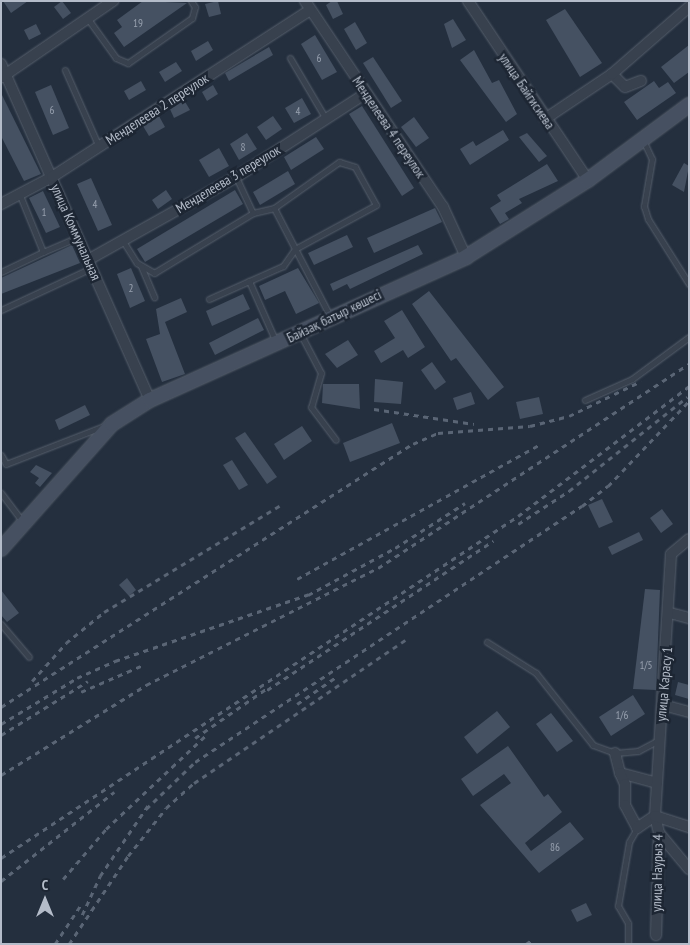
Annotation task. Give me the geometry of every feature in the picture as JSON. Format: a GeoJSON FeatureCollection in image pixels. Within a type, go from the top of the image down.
{"type":"FeatureCollection","features":[{"type":"Feature","properties":{"kind":"main road","name":"Байзақ батыр көшесі"},"geometry":{"type":"LineString","coordinates":[[1,549],[112,424],[150,400],[466,257],[588,180],[689,105]]}},
{"type":"Feature","properties":{"kind":"street"},"geometry":{"type":"LineString","coordinates":[[4,76],[113,1]]}},
{"type":"Feature","properties":{"kind":"street","name":"улица Байгисиева"},"geometry":{"type":"LineString","coordinates":[[468,1],[545,119],[588,180]]}},
{"type":"Feature","properties":{"kind":"street","name":"Менделеева 4 переулок"},"geometry":{"type":"LineString","coordinates":[[307,5],[365,94],[443,207],[466,257]]}},
{"type":"Feature","properties":{"kind":"street","name":"Менделеева 2 переулок"},"geometry":{"type":"LineString","coordinates":[[1,204],[19,192],[52,177],[307,5]]}},
{"type":"Feature","properties":{"kind":"street"},"geometry":{"type":"LineString","coordinates":[[545,119],[612,74],[689,7]]}},
{"type":"Feature","properties":{"kind":"street","name":"улица Коммунальная"},"geometry":{"type":"LineString","coordinates":[[1,64],[4,76],[52,177],[150,400]]}},
{"type":"Feature","properties":{"kind":"street"},"geometry":{"type":"LineString","coordinates":[[612,74],[625,87],[641,81]]}},
{"type":"Feature","properties":{"kind":"street","name":"Менделеева 3 переулок"},"geometry":{"type":"LineString","coordinates":[[90,264],[123,240],[236,176],[365,94]]}},
{"type":"Feature","properties":{"kind":"street","name":"улица Карасу 1"},"geometry":{"type":"LineString","coordinates":[[655,816],[670,613],[671,554],[689,539]]}},
{"type":"Feature","properties":{"kind":"street"},"geometry":{"type":"LineString","coordinates":[[670,613],[689,618]]}},
{"type":"Feature","properties":{"kind":"street"},"geometry":{"type":"LineString","coordinates":[[663,705],[689,712]]}},
{"type":"Feature","properties":{"kind":"street"},"geometry":{"type":"LineString","coordinates":[[615,753],[620,773],[626,784],[625,805],[637,828],[655,816]]}},
{"type":"Feature","properties":{"kind":"street"},"geometry":{"type":"LineString","coordinates":[[620,773],[657,783]]}},
{"type":"Feature","properties":{"kind":"street","name":"улица Наурыз 4"},"geometry":{"type":"LineString","coordinates":[[655,816],[689,827]]}},
{"type":"Feature","properties":{"kind":"street","name":"улица Наурыз 4"},"geometry":{"type":"LineString","coordinates":[[655,816],[660,833],[656,935]]}},
{"type":"Feature","properties":{"kind":"street"},"geometry":{"type":"LineString","coordinates":[[660,833],[689,869]]}},
{"type":"Feature","properties":{"kind":"lane"},"geometry":{"type":"LineString","coordinates":[[88,19],[116,58],[128,63],[192,18],[195,7],[191,1]]}},
{"type":"Feature","properties":{"kind":"lane"},"geometry":{"type":"LineString","coordinates":[[290,58],[326,119]]}},
{"type":"Feature","properties":{"kind":"lane"},"geometry":{"type":"LineString","coordinates":[[65,70],[98,147]]}},
{"type":"Feature","properties":{"kind":"lane"},"geometry":{"type":"LineString","coordinates":[[642,140],[652,159],[644,206],[648,219],[689,284]]}},
{"type":"Feature","properties":{"kind":"lane"},"geometry":{"type":"LineString","coordinates":[[141,266],[154,273],[253,213],[274,208],[339,162],[355,167],[376,205],[295,249],[283,266],[209,299]]}},
{"type":"Feature","properties":{"kind":"lane"},"geometry":{"type":"LineString","coordinates":[[236,176],[253,213]]}},
{"type":"Feature","properties":{"kind":"lane"},"geometry":{"type":"LineString","coordinates":[[19,192],[43,252]]}},
{"type":"Feature","properties":{"kind":"lane"},"geometry":{"type":"LineString","coordinates":[[274,208],[331,317]]}},
{"type":"Feature","properties":{"kind":"lane"},"geometry":{"type":"LineString","coordinates":[[1,272],[78,237]]}},
{"type":"Feature","properties":{"kind":"lane"},"geometry":{"type":"LineString","coordinates":[[123,240],[141,266],[154,297]]}},
{"type":"Feature","properties":{"kind":"lane"},"geometry":{"type":"LineString","coordinates":[[1,310],[90,264]]}},
{"type":"Feature","properties":{"kind":"lane"},"geometry":{"type":"LineString","coordinates":[[249,282],[277,344]]}},
{"type":"Feature","properties":{"kind":"lane"},"geometry":{"type":"LineString","coordinates":[[300,332],[321,373],[311,407],[336,440]]}},
{"type":"Feature","properties":{"kind":"lane"},"geometry":{"type":"LineString","coordinates":[[585,400],[632,379],[689,336]]}},
{"type":"Feature","properties":{"kind":"lane"},"geometry":{"type":"LineString","coordinates":[[1,455],[3,466],[112,424]]}},
{"type":"Feature","properties":{"kind":"lane"},"geometry":{"type":"LineString","coordinates":[[1,493],[24,523]]}},
{"type":"Feature","properties":{"kind":"lane"},"geometry":{"type":"LineString","coordinates":[[1,624],[29,657]]}},
{"type":"Feature","properties":{"kind":"lane"},"geometry":{"type":"LineString","coordinates":[[488,642],[536,673],[593,745],[615,753],[638,751],[660,740]]}},
{"type":"Feature","properties":{"kind":"lane"},"geometry":{"type":"LineString","coordinates":[[628,944],[628,923],[618,906],[629,842],[637,828]]}},
{"type":"Feature","properties":{"kind":"building"},"geometry":{"type":"Polygon","coordinates":[[[3,1],[28,1],[11,13],[3,1]]]}},
{"type":"Feature","properties":{"kind":"building"},"geometry":{"type":"Polygon","coordinates":[[[62,1],[71,13],[63,19],[54,7],[62,1]]]}},
{"type":"Feature","properties":{"kind":"building"},"geometry":{"type":"Polygon","coordinates":[[[143,1],[187,3],[124,47],[114,33],[122,27],[117,20],[143,1]]]}},
{"type":"Feature","properties":{"kind":"building"},"geometry":{"type":"Polygon","coordinates":[[[218,1],[221,14],[209,17],[205,4],[218,1]]]}},
{"type":"Feature","properties":{"kind":"building"},"geometry":{"type":"Polygon","coordinates":[[[332,1],[337,1],[343,14],[333,19],[326,5],[332,1]]]}},
{"type":"Feature","properties":{"kind":"building"},"geometry":{"type":"Polygon","coordinates":[[[565,9],[602,63],[580,77],[546,20],[565,9]]]}},
{"type":"Feature","properties":{"kind":"building"},"geometry":{"type":"Polygon","coordinates":[[[453,19],[466,40],[452,48],[444,24],[453,19]]]}},
{"type":"Feature","properties":{"kind":"building"},"geometry":{"type":"Polygon","coordinates":[[[355,22],[367,43],[356,50],[344,29],[355,22]]]}},
{"type":"Feature","properties":{"kind":"building"},"geometry":{"type":"Polygon","coordinates":[[[36,24],[41,34],[29,40],[24,30],[36,24]]]}},
{"type":"Feature","properties":{"kind":"building"},"geometry":{"type":"Polygon","coordinates":[[[315,35],[337,72],[322,80],[301,44],[315,35]]]}},
{"type":"Feature","properties":{"kind":"building"},"geometry":{"type":"Polygon","coordinates":[[[208,41],[213,50],[196,61],[191,51],[208,41]]]}},
{"type":"Feature","properties":{"kind":"building"},"geometry":{"type":"Polygon","coordinates":[[[689,45],[689,72],[674,83],[661,67],[689,45]]]}},
{"type":"Feature","properties":{"kind":"building"},"geometry":{"type":"Polygon","coordinates":[[[269,47],[273,55],[229,81],[225,73],[269,47]]]}},
{"type":"Feature","properties":{"kind":"building"},"geometry":{"type":"Polygon","coordinates":[[[474,50],[492,83],[499,80],[517,114],[506,122],[460,60],[474,50]]]}},
{"type":"Feature","properties":{"kind":"building"},"geometry":{"type":"Polygon","coordinates":[[[373,57],[402,101],[391,108],[363,63],[373,57]]]}},
{"type":"Feature","properties":{"kind":"building"},"geometry":{"type":"Polygon","coordinates":[[[176,62],[182,71],[165,82],[159,72],[176,62]]]}},
{"type":"Feature","properties":{"kind":"building"},"geometry":{"type":"Polygon","coordinates":[[[141,81],[146,90],[129,100],[124,91],[141,81]]]}},
{"type":"Feature","properties":{"kind":"building"},"geometry":{"type":"Polygon","coordinates":[[[654,81],[659,88],[668,82],[676,93],[637,120],[624,102],[654,81]]]}},
{"type":"Feature","properties":{"kind":"building"},"geometry":{"type":"Polygon","coordinates":[[[51,85],[69,128],[53,135],[35,92],[51,85]]]}},
{"type":"Feature","properties":{"kind":"building"},"geometry":{"type":"Polygon","coordinates":[[[213,85],[218,94],[207,101],[202,92],[213,85]]]}},
{"type":"Feature","properties":{"kind":"building"},"geometry":{"type":"Polygon","coordinates":[[[1,93],[41,174],[24,181],[1,136],[1,93]]]}},
{"type":"Feature","properties":{"kind":"building"},"geometry":{"type":"Polygon","coordinates":[[[302,98],[311,114],[294,123],[285,108],[302,98]]]}},
{"type":"Feature","properties":{"kind":"building"},"geometry":{"type":"Polygon","coordinates":[[[184,100],[190,110],[174,118],[170,109],[184,100]]]}},
{"type":"Feature","properties":{"kind":"building"},"geometry":{"type":"Polygon","coordinates":[[[362,106],[414,188],[402,196],[349,114],[362,106]]]}},
{"type":"Feature","properties":{"kind":"building"},"geometry":{"type":"Polygon","coordinates":[[[159,116],[165,127],[149,136],[143,126],[159,116]]]}},
{"type":"Feature","properties":{"kind":"building"},"geometry":{"type":"Polygon","coordinates":[[[273,116],[282,129],[266,140],[257,127],[273,116]]]}},
{"type":"Feature","properties":{"kind":"building"},"geometry":{"type":"Polygon","coordinates":[[[414,117],[429,138],[416,147],[401,127],[414,117]]]}},
{"type":"Feature","properties":{"kind":"building"},"geometry":{"type":"Polygon","coordinates":[[[503,130],[509,140],[470,165],[460,149],[473,141],[476,146],[503,130]]]}},
{"type":"Feature","properties":{"kind":"building"},"geometry":{"type":"Polygon","coordinates":[[[247,133],[257,149],[239,160],[230,144],[247,133]]]}},
{"type":"Feature","properties":{"kind":"building"},"geometry":{"type":"Polygon","coordinates":[[[527,133],[547,156],[539,162],[519,137],[527,133]]]}},
{"type":"Feature","properties":{"kind":"building"},"geometry":{"type":"Polygon","coordinates":[[[316,137],[324,149],[291,170],[284,157],[316,137]]]}},
{"type":"Feature","properties":{"kind":"building"},"geometry":{"type":"Polygon","coordinates":[[[219,148],[229,166],[209,177],[199,160],[219,148]]]}},
{"type":"Feature","properties":{"kind":"building"},"geometry":{"type":"Polygon","coordinates":[[[684,163],[689,166],[684,192],[672,185],[684,163]]]}},
{"type":"Feature","properties":{"kind":"building"},"geometry":{"type":"Polygon","coordinates":[[[547,164],[558,181],[519,199],[522,203],[505,213],[509,219],[500,224],[490,208],[501,201],[497,195],[547,164]]]}},
{"type":"Feature","properties":{"kind":"building"},"geometry":{"type":"Polygon","coordinates":[[[288,171],[295,184],[260,205],[253,192],[288,171]]]}},
{"type":"Feature","properties":{"kind":"building"},"geometry":{"type":"Polygon","coordinates":[[[91,178],[112,225],[98,231],[77,184],[91,178]]]}},
{"type":"Feature","properties":{"kind":"building"},"geometry":{"type":"Polygon","coordinates":[[[166,190],[172,199],[158,209],[152,200],[166,190]]]}},
{"type":"Feature","properties":{"kind":"building"},"geometry":{"type":"Polygon","coordinates":[[[235,190],[243,204],[145,262],[137,249],[235,190]]]}},
{"type":"Feature","properties":{"kind":"building"},"geometry":{"type":"Polygon","coordinates":[[[43,191],[60,227],[46,233],[29,198],[43,191]]]}},
{"type":"Feature","properties":{"kind":"building"},"geometry":{"type":"Polygon","coordinates":[[[435,208],[442,222],[374,253],[367,238],[435,208]]]}},
{"type":"Feature","properties":{"kind":"building"},"geometry":{"type":"Polygon","coordinates":[[[347,235],[353,247],[314,265],[308,253],[347,235]]]}},
{"type":"Feature","properties":{"kind":"building"},"geometry":{"type":"Polygon","coordinates":[[[72,245],[80,263],[1,294],[1,278],[72,245]]]}},
{"type":"Feature","properties":{"kind":"building"},"geometry":{"type":"Polygon","coordinates":[[[418,245],[423,254],[350,289],[347,284],[333,291],[330,284],[418,245]]]}},
{"type":"Feature","properties":{"kind":"building"},"geometry":{"type":"Polygon","coordinates":[[[131,268],[145,301],[130,308],[117,274],[131,268]]]}},
{"type":"Feature","properties":{"kind":"building"},"geometry":{"type":"Polygon","coordinates":[[[298,268],[319,303],[296,314],[285,291],[265,300],[259,286],[298,268]]]}},
{"type":"Feature","properties":{"kind":"building"},"geometry":{"type":"Polygon","coordinates":[[[429,291],[504,387],[488,400],[456,358],[451,361],[412,304],[429,291]]]}},
{"type":"Feature","properties":{"kind":"building"},"geometry":{"type":"Polygon","coordinates":[[[243,294],[250,309],[212,326],[206,311],[243,294]]]}},
{"type":"Feature","properties":{"kind":"building"},"geometry":{"type":"Polygon","coordinates":[[[181,298],[187,312],[165,322],[185,374],[162,382],[146,339],[160,334],[156,309],[181,298]]]}},
{"type":"Feature","properties":{"kind":"building"},"geometry":{"type":"Polygon","coordinates":[[[402,310],[425,347],[408,358],[403,350],[381,363],[374,351],[395,338],[384,321],[402,310]]]}},
{"type":"Feature","properties":{"kind":"building"},"geometry":{"type":"Polygon","coordinates":[[[258,318],[264,330],[215,355],[209,343],[258,318]]]}},
{"type":"Feature","properties":{"kind":"building"},"geometry":{"type":"Polygon","coordinates":[[[348,340],[358,355],[337,368],[325,354],[348,340]]]}},
{"type":"Feature","properties":{"kind":"building"},"geometry":{"type":"Polygon","coordinates":[[[432,362],[446,382],[435,390],[421,370],[432,362]]]}},
{"type":"Feature","properties":{"kind":"building"},"geometry":{"type":"Polygon","coordinates":[[[375,379],[403,382],[401,404],[374,402],[375,379]]]}},
{"type":"Feature","properties":{"kind":"building"},"geometry":{"type":"Polygon","coordinates":[[[323,384],[359,384],[360,409],[322,403],[323,384]]]}},
{"type":"Feature","properties":{"kind":"building"},"geometry":{"type":"Polygon","coordinates":[[[471,392],[475,404],[457,410],[453,398],[471,392]]]}},
{"type":"Feature","properties":{"kind":"building"},"geometry":{"type":"Polygon","coordinates":[[[539,397],[543,414],[520,419],[516,402],[539,397]]]}},
{"type":"Feature","properties":{"kind":"building"},"geometry":{"type":"Polygon","coordinates":[[[85,405],[90,415],[59,430],[55,420],[85,405]]]}},
{"type":"Feature","properties":{"kind":"building"},"geometry":{"type":"Polygon","coordinates":[[[392,423],[400,443],[350,462],[343,443],[392,423]]]}},
{"type":"Feature","properties":{"kind":"building"},"geometry":{"type":"Polygon","coordinates":[[[302,426],[312,441],[284,460],[274,444],[302,426]]]}},
{"type":"Feature","properties":{"kind":"building"},"geometry":{"type":"Polygon","coordinates":[[[245,432],[277,477],[267,484],[235,438],[245,432]]]}},
{"type":"Feature","properties":{"kind":"building"},"geometry":{"type":"Polygon","coordinates":[[[232,460],[248,485],[239,490],[223,465],[232,460]]]}},
{"type":"Feature","properties":{"kind":"building"},"geometry":{"type":"Polygon","coordinates":[[[36,465],[52,473],[40,487],[35,483],[39,478],[30,472],[36,465]]]}},
{"type":"Feature","properties":{"kind":"building"},"geometry":{"type":"Polygon","coordinates":[[[602,499],[613,522],[599,528],[588,505],[602,499]]]}},
{"type":"Feature","properties":{"kind":"building"},"geometry":{"type":"Polygon","coordinates":[[[662,509],[673,524],[661,533],[650,518],[662,509]]]}},
{"type":"Feature","properties":{"kind":"building"},"geometry":{"type":"Polygon","coordinates":[[[639,532],[643,540],[612,555],[608,547],[639,532]]]}},
{"type":"Feature","properties":{"kind":"building"},"geometry":{"type":"Polygon","coordinates":[[[127,578],[136,590],[129,596],[119,585],[127,578]]]}},
{"type":"Feature","properties":{"kind":"building"},"geometry":{"type":"Polygon","coordinates":[[[645,589],[660,590],[656,690],[633,689],[645,589]]]}},
{"type":"Feature","properties":{"kind":"building"},"geometry":{"type":"Polygon","coordinates":[[[1,590],[19,613],[7,622],[1,615],[1,590]]]}},
{"type":"Feature","properties":{"kind":"building"},"geometry":{"type":"Polygon","coordinates":[[[678,682],[689,685],[689,699],[675,695],[678,682]]]}},
{"type":"Feature","properties":{"kind":"building"},"geometry":{"type":"Polygon","coordinates":[[[633,695],[645,714],[611,736],[599,717],[633,695]]]}},
{"type":"Feature","properties":{"kind":"building"},"geometry":{"type":"Polygon","coordinates":[[[497,711],[510,727],[477,754],[464,737],[497,711]]]}},
{"type":"Feature","properties":{"kind":"building"},"geometry":{"type":"Polygon","coordinates":[[[551,713],[573,741],[557,752],[536,724],[551,713]]]}},
{"type":"Feature","properties":{"kind":"building"},"geometry":{"type":"Polygon","coordinates":[[[508,746],[544,797],[548,794],[562,812],[525,843],[531,851],[570,822],[584,839],[539,873],[480,805],[511,783],[504,774],[473,796],[461,779],[508,746]]]}},
{"type":"Feature","properties":{"kind":"building"},"geometry":{"type":"Polygon","coordinates":[[[586,903],[592,915],[577,922],[571,910],[586,903]]]}},
{"type":"Feature","properties":{"kind":"railway"},"geometry":{"type":"LineString","coordinates":[[1,775],[146,685],[378,568],[689,364]]}},
{"type":"Feature","properties":{"kind":"railway"},"geometry":{"type":"LineString","coordinates":[[1,707],[413,444],[438,433],[530,426],[569,416],[641,381]]}},
{"type":"Feature","properties":{"kind":"railway"},"geometry":{"type":"LineString","coordinates":[[1,858],[518,516],[689,386]]}},
{"type":"Feature","properties":{"kind":"railway"},"geometry":{"type":"LineString","coordinates":[[518,524],[569,491],[687,397]]}},
{"type":"Feature","properties":{"kind":"railway"},"geometry":{"type":"LineString","coordinates":[[146,809],[195,762],[582,506],[608,486],[689,401]]}},
{"type":"Feature","properties":{"kind":"railway"},"geometry":{"type":"LineString","coordinates":[[374,409],[474,424]]}},
{"type":"Feature","properties":{"kind":"railway"},"geometry":{"type":"LineString","coordinates":[[297,579],[541,444]]}},
{"type":"Feature","properties":{"kind":"railway"},"geometry":{"type":"LineString","coordinates":[[308,595],[395,548],[465,503]]}},
{"type":"Feature","properties":{"kind":"railway"},"geometry":{"type":"LineString","coordinates":[[32,681],[66,643],[104,612],[281,505]]}},
{"type":"Feature","properties":{"kind":"railway"},"geometry":{"type":"LineString","coordinates":[[267,690],[493,541]]}},
{"type":"Feature","properties":{"kind":"railway"},"geometry":{"type":"LineString","coordinates":[[1,724],[77,678],[115,661],[312,593]]}},
{"type":"Feature","properties":{"kind":"railway"},"geometry":{"type":"LineString","coordinates":[[69,944],[128,856],[166,808],[194,783],[407,639]]}},
{"type":"Feature","properties":{"kind":"railway"},"geometry":{"type":"LineString","coordinates":[[81,692],[143,665]]}},
{"type":"Feature","properties":{"kind":"railway"},"geometry":{"type":"LineString","coordinates":[[297,704],[336,677]]}},
{"type":"Feature","properties":{"kind":"railway"},"geometry":{"type":"LineString","coordinates":[[1,735],[88,681]]}},
{"type":"Feature","properties":{"kind":"railway"},"geometry":{"type":"LineString","coordinates":[[195,738],[269,687]]}},
{"type":"Feature","properties":{"kind":"railway"},"geometry":{"type":"LineString","coordinates":[[63,879],[106,829],[205,736]]}},
{"type":"Feature","properties":{"kind":"railway"},"geometry":{"type":"LineString","coordinates":[[1,881],[114,792]]}},
{"type":"Feature","properties":{"kind":"railway"},"geometry":{"type":"LineString","coordinates":[[82,915],[100,876],[149,804]]}},
{"type":"Feature","properties":{"kind":"railway"},"geometry":{"type":"LineString","coordinates":[[55,944],[82,903]]}},
{"type":"Feature","properties":{"kind":"railway"},"geometry":{"type":"LineString","coordinates":[[526,944],[533,939]]}}]}
